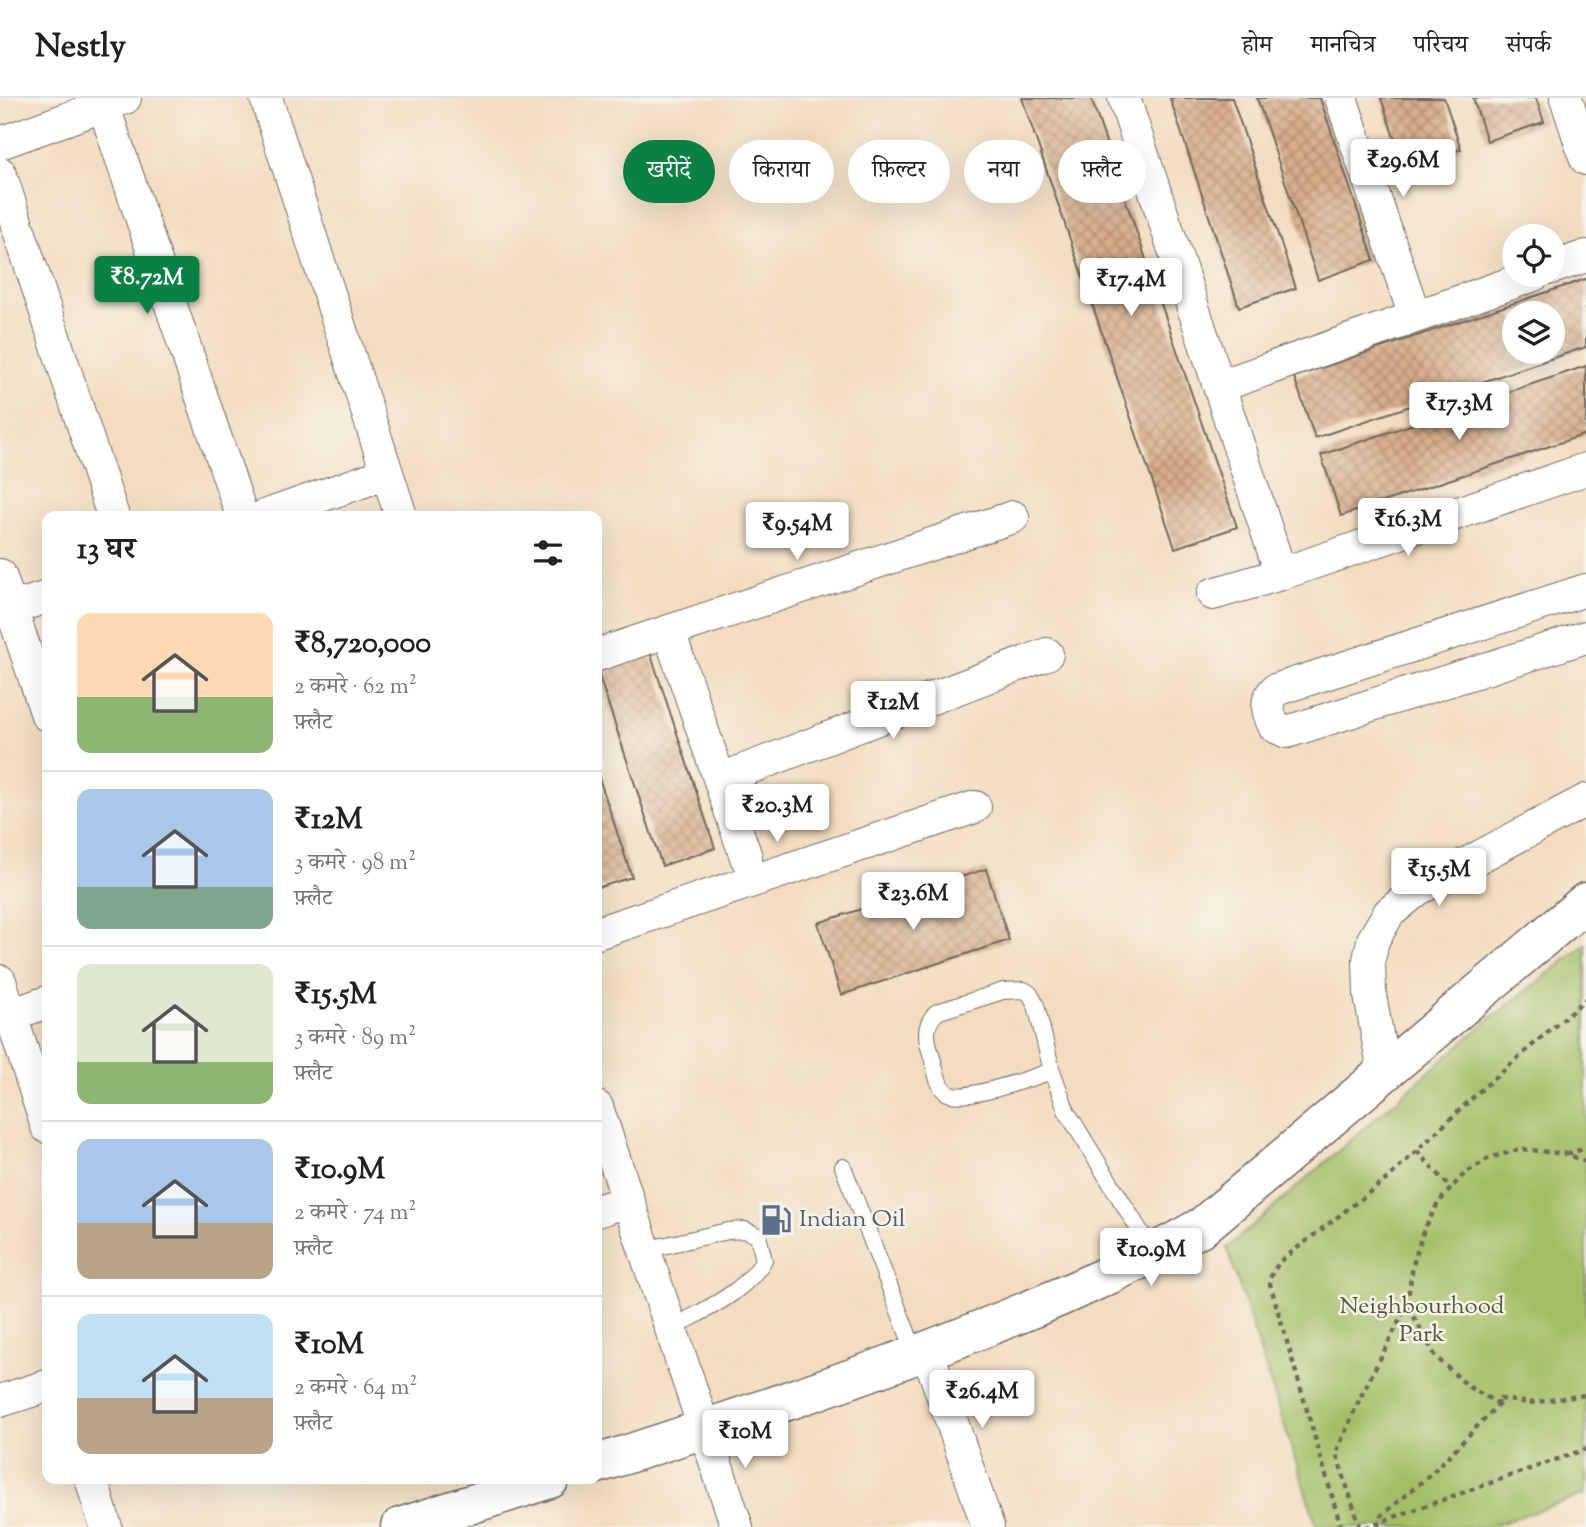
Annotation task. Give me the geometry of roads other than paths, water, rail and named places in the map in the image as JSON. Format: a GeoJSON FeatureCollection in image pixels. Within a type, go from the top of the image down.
{"type":"FeatureCollection","features":[{"type":"Feature","properties":{"kind":"street"},"geometry":{"type":"LineString","coordinates":[[266,98],[399,511]]}},
{"type":"Feature","properties":{"kind":"street"},"geometry":{"type":"LineString","coordinates":[[1124,98],[1281,573]]}},
{"type":"Feature","properties":{"kind":"street"},"geometry":{"type":"LineString","coordinates":[[1341,98],[1415,317]]}},
{"type":"Feature","properties":{"kind":"street"},"geometry":{"type":"LineString","coordinates":[[1566,98],[1586,159]]}},
{"type":"Feature","properties":{"kind":"street"},"geometry":{"type":"LineString","coordinates":[[0,143],[110,101],[240,511]]}},
{"type":"Feature","properties":{"kind":"street"},"geometry":{"type":"LineString","coordinates":[[0,173],[111,511]]}},
{"type":"Feature","properties":{"kind":"street"},"geometry":{"type":"LineString","coordinates":[[1565,264],[1586,257]]}},
{"type":"Feature","properties":{"kind":"street"},"geometry":{"type":"LineString","coordinates":[[1220,386],[1502,286]]}},
{"type":"Feature","properties":{"kind":"street"},"geometry":{"type":"LineString","coordinates":[[1213,594],[1586,469]]}},
{"type":"Feature","properties":{"kind":"street"},"geometry":{"type":"LineString","coordinates":[[278,511],[387,473]]}},
{"type":"Feature","properties":{"kind":"street"},"geometry":{"type":"LineString","coordinates":[[602,653],[1013,517]]}},
{"type":"Feature","properties":{"kind":"street"},"geometry":{"type":"LineString","coordinates":[[0,575],[6,611],[42,702]]}},
{"type":"Feature","properties":{"kind":"street"},"geometry":{"type":"LineString","coordinates":[[1586,590],[1275,690],[1268,702],[1268,715],[1274,726],[1287,732],[1586,637]]}},
{"type":"Feature","properties":{"kind":"street"},"geometry":{"type":"LineString","coordinates":[[6,611],[42,599]]}},
{"type":"Feature","properties":{"kind":"street"},"geometry":{"type":"LineString","coordinates":[[669,632],[746,858]]}},
{"type":"Feature","properties":{"kind":"street"},"geometry":{"type":"LineString","coordinates":[[721,779],[1047,654]]}},
{"type":"Feature","properties":{"kind":"street"},"geometry":{"type":"LineString","coordinates":[[1384,1073],[1370,995],[1369,960],[1373,940],[1389,913],[1418,890],[1586,800]]}},
{"type":"Feature","properties":{"kind":"street"},"geometry":{"type":"LineString","coordinates":[[602,931],[975,807]]}},
{"type":"Feature","properties":{"kind":"street"},"geometry":{"type":"LineString","coordinates":[[602,1462],[823,1390],[1052,1301],[1154,1254],[1203,1226],[1586,902]]}},
{"type":"Feature","properties":{"kind":"street"},"geometry":{"type":"LineString","coordinates":[[0,981],[5,1017],[42,1114]]}},
{"type":"Feature","properties":{"kind":"street"},"geometry":{"type":"LineString","coordinates":[[5,1017],[42,1004]]}},
{"type":"Feature","properties":{"kind":"street"},"geometry":{"type":"LineString","coordinates":[[602,1122],[737,1527]]}},
{"type":"Feature","properties":{"kind":"street"},"geometry":{"type":"LineString","coordinates":[[602,1209],[628,1201]]}},
{"type":"Feature","properties":{"kind":"street"},"geometry":{"type":"LineString","coordinates":[[922,1352],[988,1527]]}},
{"type":"Feature","properties":{"kind":"street"},"geometry":{"type":"LineString","coordinates":[[0,1401],[42,1388]]}},
{"type":"Feature","properties":{"kind":"street"},"geometry":{"type":"LineString","coordinates":[[93,1484],[106,1527]]}},
{"type":"Feature","properties":{"kind":"street"},"geometry":{"type":"LineString","coordinates":[[400,1527],[535,1484]]}},
{"type":"Feature","properties":{"kind":"lane"},"geometry":{"type":"LineString","coordinates":[[1052,1071],[964,1097],[947,1093],[941,1086],[928,1044],[926,1032],[930,1019],[937,1012],[1003,991],[1024,990],[1030,994],[1036,1005],[1052,1071],[1067,1112],[1154,1254]]}},
{"type":"Feature","properties":{"kind":"lane"},"geometry":{"type":"LineString","coordinates":[[843,1167],[922,1352]]}},
{"type":"Feature","properties":{"kind":"lane"},"geometry":{"type":"LineString","coordinates":[[645,1250],[728,1231],[745,1230],[758,1236],[764,1260],[756,1274],[742,1287],[671,1329]]}},
{"type":"Feature","properties":{"kind":"place","name":"Indian Oil"},"geometry":{"type":"Point","coordinates":[776,1220]}},
{"type":"Feature","properties":{"kind":"park label","name":"Neighbourhood Park"},"geometry":{"type":"Point","coordinates":[1422,1321]}}]}
